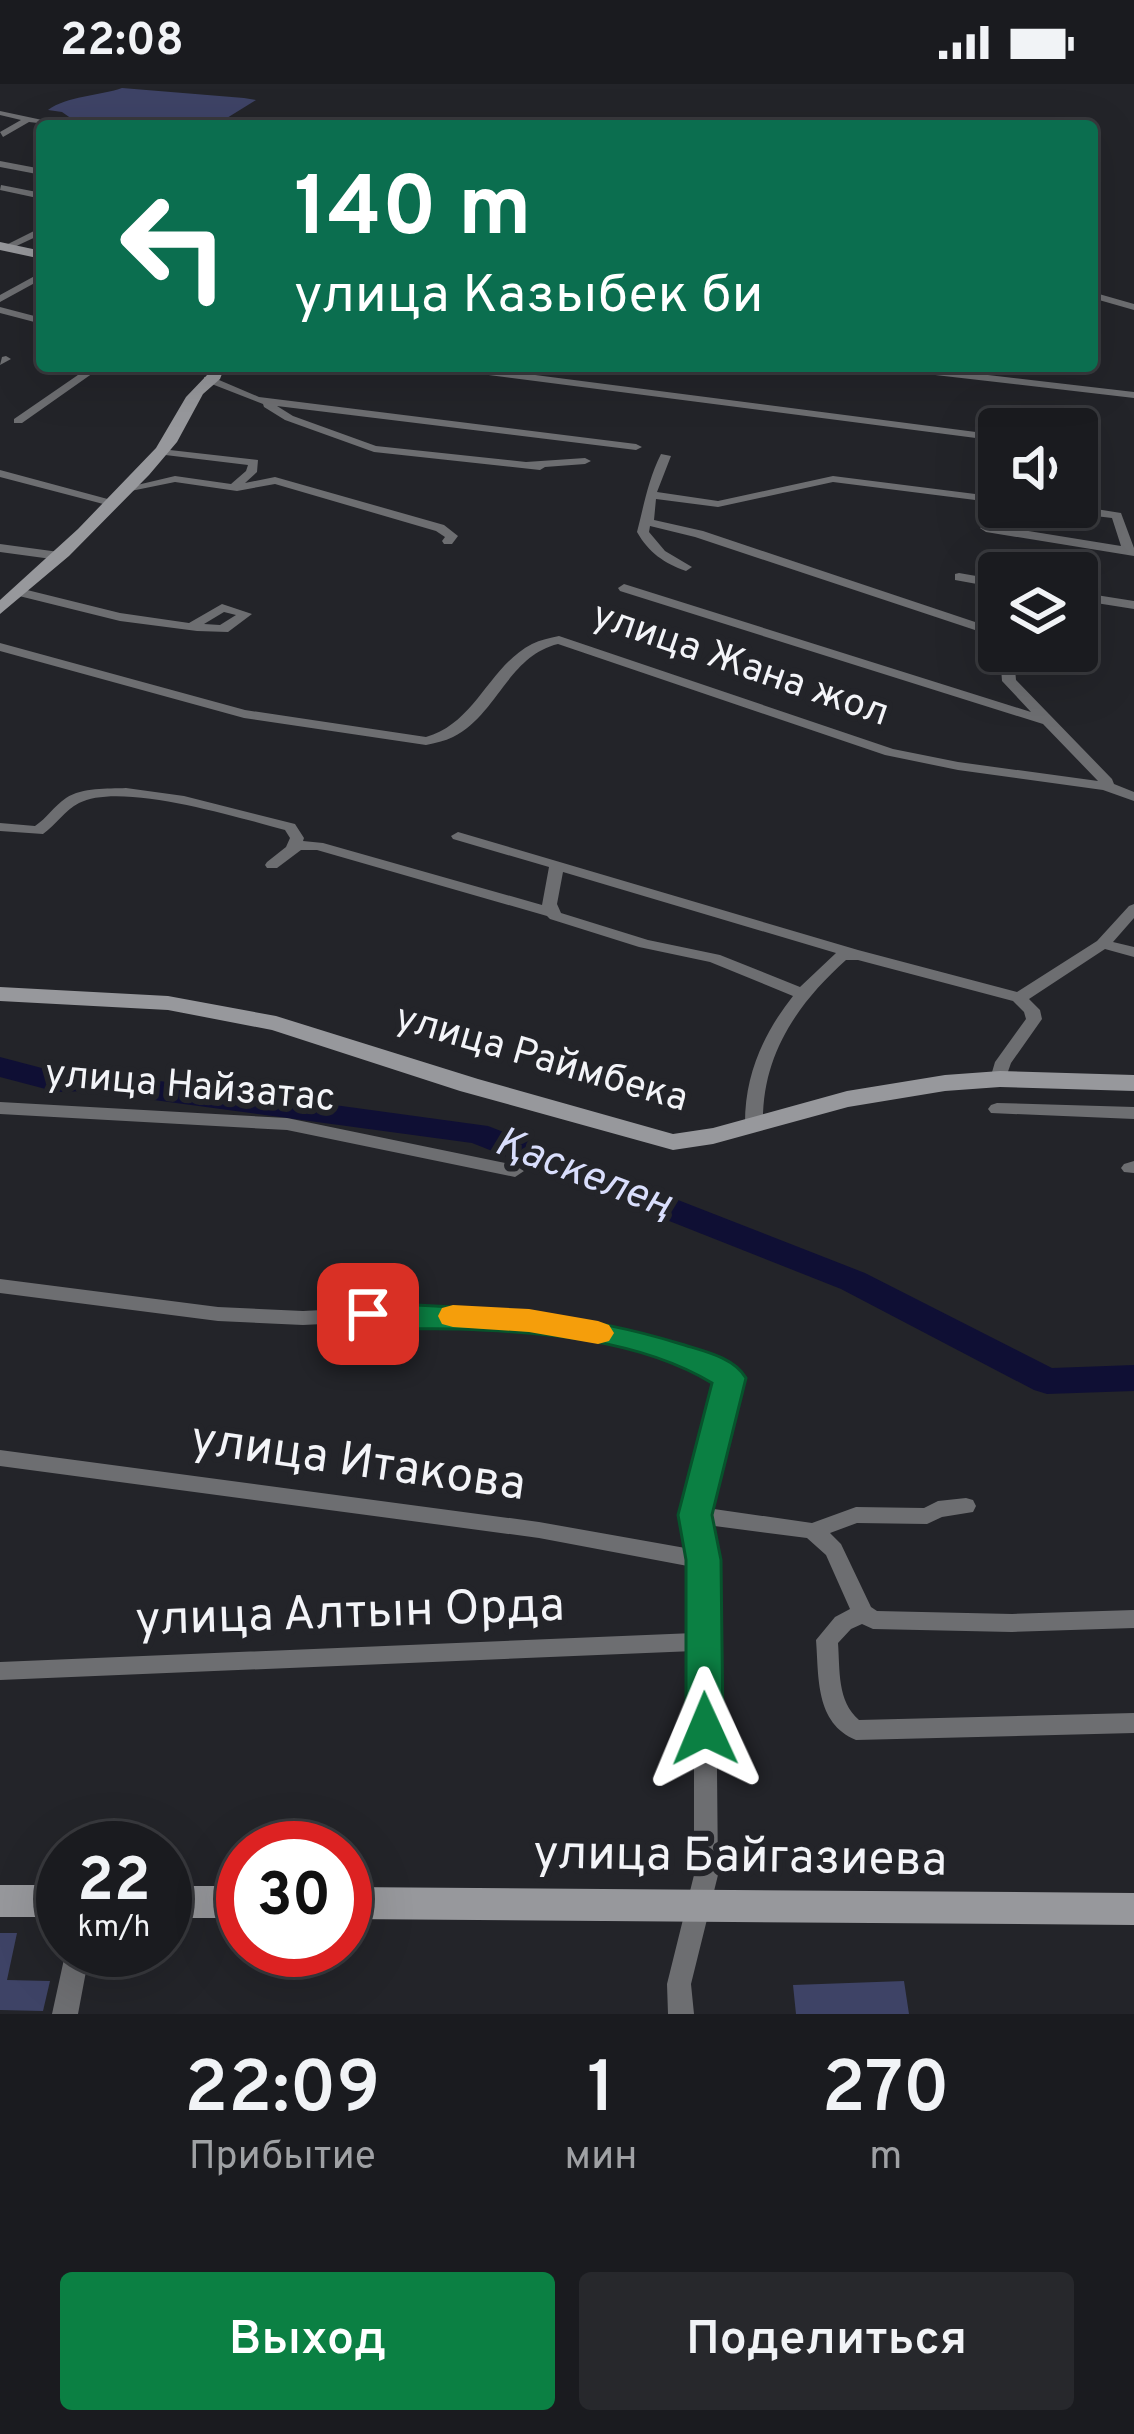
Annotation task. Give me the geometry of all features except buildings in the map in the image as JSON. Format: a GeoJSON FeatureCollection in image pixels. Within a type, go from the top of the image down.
{"type":"FeatureCollection","features":[{"type":"Feature","properties":{"kind":"street"},"geometry":{"type":"LineString","coordinates":[[0,113],[36,121]]}},
{"type":"Feature","properties":{"kind":"street"},"geometry":{"type":"LineString","coordinates":[[3,134],[28,119]]}},
{"type":"Feature","properties":{"kind":"street"},"geometry":{"type":"LineString","coordinates":[[0,164],[36,171]]}},
{"type":"Feature","properties":{"kind":"street"},"geometry":{"type":"LineString","coordinates":[[1,188],[36,195]]}},
{"type":"Feature","properties":{"kind":"street"},"geometry":{"type":"LineString","coordinates":[[3,246],[36,232]]}},
{"type":"Feature","properties":{"kind":"street"},"geometry":{"type":"LineString","coordinates":[[3,246],[36,254]]}},
{"type":"Feature","properties":{"kind":"street"},"geometry":{"type":"LineString","coordinates":[[0,299],[36,278]]}},
{"type":"Feature","properties":{"kind":"street"},"geometry":{"type":"LineString","coordinates":[[1098,297],[1134,307]]}},
{"type":"Feature","properties":{"kind":"street"},"geometry":{"type":"LineString","coordinates":[[0,310],[36,319]]}},
{"type":"Feature","properties":{"kind":"street"},"geometry":{"type":"LineString","coordinates":[[18,421],[89,372]]}},
{"type":"Feature","properties":{"kind":"street"},"geometry":{"type":"LineString","coordinates":[[488,372],[978,435]]}},
{"type":"Feature","properties":{"kind":"street"},"geometry":{"type":"LineString","coordinates":[[934,372],[1134,395]]}},
{"type":"Feature","properties":{"kind":"street"},"geometry":{"type":"LineString","coordinates":[[0,609],[161,452],[198,389],[213,373],[289,418],[384,456],[540,467]]}},
{"type":"Feature","properties":{"kind":"street"},"geometry":{"type":"LineString","coordinates":[[256,400],[636,447]]}},
{"type":"Feature","properties":{"kind":"street"},"geometry":{"type":"LineString","coordinates":[[161,452],[254,462],[251,472],[230,487]]}},
{"type":"Feature","properties":{"kind":"street"},"geometry":{"type":"LineString","coordinates":[[143,469],[199,456]]}},
{"type":"Feature","properties":{"kind":"street"},"geometry":{"type":"LineString","coordinates":[[664,456],[643,532],[658,555],[686,567]]}},
{"type":"Feature","properties":{"kind":"street"},"geometry":{"type":"LineString","coordinates":[[517,465],[585,461]]}},
{"type":"Feature","properties":{"kind":"street"},"geometry":{"type":"LineString","coordinates":[[0,473],[116,498],[175,479],[230,487],[275,480],[440,528],[452,536],[448,541]]}},
{"type":"Feature","properties":{"kind":"street"},"geometry":{"type":"LineString","coordinates":[[652,490],[718,504],[833,479],[978,497]]}},
{"type":"Feature","properties":{"kind":"street"},"geometry":{"type":"LineString","coordinates":[[652,490],[682,489]]}},
{"type":"Feature","properties":{"kind":"street"},"geometry":{"type":"LineString","coordinates":[[1098,513],[1117,515],[1131,551]]}},
{"type":"Feature","properties":{"kind":"street"},"geometry":{"type":"LineString","coordinates":[[646,520],[978,627]]}},
{"type":"Feature","properties":{"kind":"street"},"geometry":{"type":"LineString","coordinates":[[986,528],[1131,551]]}},
{"type":"Feature","properties":{"kind":"street"},"geometry":{"type":"LineString","coordinates":[[0,548],[59,556]]}},
{"type":"Feature","properties":{"kind":"street"},"geometry":{"type":"LineString","coordinates":[[959,578],[978,581]]}},
{"type":"Feature","properties":{"kind":"street"},"geometry":{"type":"LineString","coordinates":[[624,588],[1050,722]]}},
{"type":"Feature","properties":{"kind":"street"},"geometry":{"type":"LineString","coordinates":[[19,592],[136,623],[195,624]]}},
{"type":"Feature","properties":{"kind":"street"},"geometry":{"type":"LineString","coordinates":[[1098,599],[1134,605]]}},
{"type":"Feature","properties":{"kind":"street","name":"улица Жана жол"},"geometry":{"type":"LineString","coordinates":[[0,647],[244,715],[426,741],[445,740],[462,729],[514,667],[548,640],[559,640],[890,752],[1106,786],[1134,796]]}},
{"type":"Feature","properties":{"kind":"street"},"geometry":{"type":"LineString","coordinates":[[1006,672],[1009,681],[1095,767],[1106,786]]}},
{"type":"Feature","properties":{"kind":"street"},"geometry":{"type":"LineString","coordinates":[[0,827],[38,831],[74,798],[117,793],[208,807],[290,827],[297,838],[293,848],[272,866]]}},
{"type":"Feature","properties":{"kind":"street"},"geometry":{"type":"LineString","coordinates":[[458,836],[1019,998],[1032,1010],[1034,1019],[1003,1062],[998,1079]]}},
{"type":"Feature","properties":{"kind":"street"},"geometry":{"type":"LineString","coordinates":[[293,848],[318,846],[645,944],[714,958],[802,994]]}},
{"type":"Feature","properties":{"kind":"street"},"geometry":{"type":"LineString","coordinates":[[550,912],[557,865]]}},
{"type":"Feature","properties":{"kind":"street"},"geometry":{"type":"LineString","coordinates":[[1019,998],[1103,944],[1134,909]]}},
{"type":"Feature","properties":{"kind":"street"},"geometry":{"type":"LineString","coordinates":[[1103,944],[1134,952]]}},
{"type":"Feature","properties":{"kind":"street"},"geometry":{"type":"LineString","coordinates":[[754,1123],[753,1087],[785,1017],[842,956],[858,955]]}},
{"type":"Feature","properties":{"kind":"street","name":"улица Раймбека"},"geometry":{"type":"LineString","coordinates":[[0,994],[168,1003],[276,1023],[470,1085],[673,1142],[695,1141],[848,1100],[998,1079],[1134,1083]]}},
{"type":"Feature","properties":{"kind":"street","name":"улица Найзатас"},"geometry":{"type":"LineString","coordinates":[[0,1108],[286,1124],[514,1171]]}},
{"type":"Feature","properties":{"kind":"street"},"geometry":{"type":"LineString","coordinates":[[998,1109],[1134,1113]]}},
{"type":"Feature","properties":{"kind":"street"},"geometry":{"type":"LineString","coordinates":[[0,1286],[218,1314],[303,1318],[402,1313],[529,1321],[622,1337],[706,1364],[730,1378],[695,1515],[704,1560],[706,1875],[679,1984],[681,2014]]}},
{"type":"Feature","properties":{"kind":"street","name":"улица Итакова"},"geometry":{"type":"LineString","coordinates":[[0,1457],[539,1530],[704,1560]]}},
{"type":"Feature","properties":{"kind":"street"},"geometry":{"type":"LineString","coordinates":[[813,1531],[840,1517],[928,1516],[938,1509],[966,1506]]}},
{"type":"Feature","properties":{"kind":"street"},"geometry":{"type":"LineString","coordinates":[[695,1515],[813,1531],[834,1550],[862,1613],[873,1620],[1134,1619]]}},
{"type":"Feature","properties":{"kind":"street"},"geometry":{"type":"LineString","coordinates":[[862,1613],[843,1623],[827,1640],[833,1700],[840,1719],[856,1730],[1134,1723]]}},
{"type":"Feature","properties":{"kind":"street","name":"улица Алтын Орда"},"geometry":{"type":"LineString","coordinates":[[0,1670],[703,1642]]}},
{"type":"Feature","properties":{"kind":"street"},"geometry":{"type":"LineString","coordinates":[[0,1901],[36,1901]]}},
{"type":"Feature","properties":{"kind":"street","name":"улица Байгазиева"},"geometry":{"type":"LineString","coordinates":[[372,1903],[1134,1909]]}},
{"type":"Feature","properties":{"kind":"street"},"geometry":{"type":"LineString","coordinates":[[65,2014],[73,1977]]}},
{"type":"Feature","properties":{"kind":"shaded area"},"geometry":{"type":"Polygon","coordinates":[[[122,88],[256,100],[224,120],[73,120],[48,110],[122,88]]]}},
{"type":"Feature","properties":{"kind":"shaded area"},"geometry":{"type":"Polygon","coordinates":[[[0,1933],[17,1933],[7,1980],[50,1981],[43,2011],[0,2010],[0,1933]]]}},
{"type":"Feature","properties":{"kind":"shaded area"},"geometry":{"type":"Polygon","coordinates":[[[904,1981],[909,2014],[796,2014],[793,1985],[904,1981]]]}},
{"type":"Feature","properties":{"kind":"waterway","name":"Қаскелең"},"geometry":{"type":"LineString","coordinates":[[0,1067],[57,1082],[87,1081],[477,1133],[853,1281],[1047,1381],[1134,1378]]}},
{"type":"Feature","properties":{"kind":"slow traffic"},"geometry":{"type":"LineString","coordinates":[[453,1316],[529,1321],[598,1333]]}},
{"type":"Feature","properties":{"kind":"route"},"geometry":{"type":"LineString","coordinates":[[368,1314],[529,1321],[622,1337],[706,1364],[730,1378],[695,1515],[704,1560],[705,1729]]}}]}
